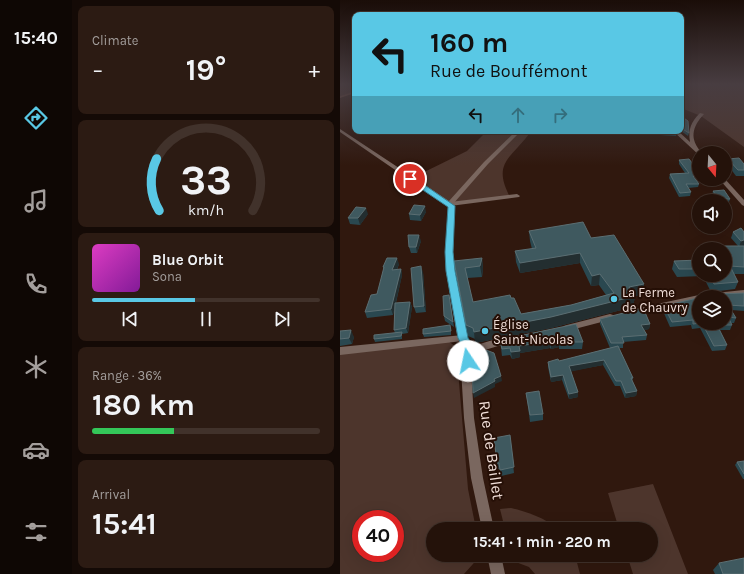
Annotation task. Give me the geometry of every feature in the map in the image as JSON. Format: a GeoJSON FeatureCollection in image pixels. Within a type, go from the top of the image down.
{"type":"FeatureCollection","features":[{"type":"Feature","properties":{"kind":"street"},"geometry":{"type":"LineString","coordinates":[[693,146],[690,128],[693,122],[702,114]]}},
{"type":"Feature","properties":{"kind":"street"},"geometry":{"type":"LineString","coordinates":[[340,130],[404,175],[450,204],[466,204],[517,196]]}},
{"type":"Feature","properties":{"kind":"street"},"geometry":{"type":"LineString","coordinates":[[450,204],[454,202],[460,192],[516,134]]}},
{"type":"Feature","properties":{"kind":"street"},"geometry":{"type":"LineString","coordinates":[[678,134],[692,146]]}},
{"type":"Feature","properties":{"kind":"street"},"geometry":{"type":"LineString","coordinates":[[728,186],[744,204]]}},
{"type":"Feature","properties":{"kind":"street"},"geometry":{"type":"LineString","coordinates":[[450,204],[452,208],[449,252],[450,271],[463,338],[472,352],[488,345],[519,338]]}},
{"type":"Feature","properties":{"kind":"street"},"geometry":{"type":"LineString","coordinates":[[732,294],[744,293]]}},
{"type":"Feature","properties":{"kind":"street"},"geometry":{"type":"LineString","coordinates":[[555,331],[664,304],[692,299]]}},
{"type":"Feature","properties":{"kind":"street"},"geometry":{"type":"LineString","coordinates":[[340,351],[463,338]]}},
{"type":"Feature","properties":{"kind":"street","name":"Rue de Baillet"},"geometry":{"type":"LineString","coordinates":[[472,352],[466,369],[470,418],[476,478],[486,522]]}},
{"type":"Feature","properties":{"kind":"street"},"geometry":{"type":"LineString","coordinates":[[495,562],[498,574]]}},
{"type":"Feature","properties":{"kind":"shaded area"},"geometry":{"type":"Polygon","coordinates":[[[688,111],[744,111],[744,147],[701,116],[688,111]]]}},
{"type":"Feature","properties":{"kind":"shaded area"},"geometry":{"type":"Polygon","coordinates":[[[484,134],[529,134],[511,154],[504,167],[503,175],[505,185],[510,197],[452,205],[410,179],[467,151],[484,134]]]}},
{"type":"Feature","properties":{"kind":"shaded area"},"geometry":{"type":"Polygon","coordinates":[[[447,340],[456,347],[468,489],[475,522],[426,522],[426,562],[475,562],[464,574],[340,574],[340,351],[447,340]]]}},
{"type":"Feature","properties":{"kind":"shaded area"},"geometry":{"type":"Polygon","coordinates":[[[653,484],[688,574],[633,574],[629,562],[658,562],[658,522],[617,522],[608,493],[653,484]]]}},
{"type":"Feature","properties":{"kind":"shaded area"},"geometry":{"type":"Polygon","coordinates":[[[511,508],[524,511],[548,522],[503,522],[500,509],[511,508]]]}},
{"type":"Feature","properties":{"kind":"shaded area"},"geometry":{"type":"Polygon","coordinates":[[[516,562],[577,562],[580,574],[535,574],[529,567],[516,562]]]}},
{"type":"Feature","properties":{"kind":"building"},"geometry":{"type":"Polygon","coordinates":[[[684,118],[688,121],[689,133],[684,130],[684,118]]]}},
{"type":"Feature","properties":{"kind":"building"},"geometry":{"type":"Polygon","coordinates":[[[739,158],[744,164],[744,170],[738,170],[732,163],[732,159],[739,158]]]}},
{"type":"Feature","properties":{"kind":"building"},"geometry":{"type":"Polygon","coordinates":[[[689,159],[692,163],[692,184],[686,184],[691,192],[680,193],[670,174],[689,173],[679,160],[689,159]]]}},
{"type":"Feature","properties":{"kind":"building"},"geometry":{"type":"Polygon","coordinates":[[[724,190],[727,194],[715,194],[713,191],[724,190]]]}},
{"type":"Feature","properties":{"kind":"building"},"geometry":{"type":"Polygon","coordinates":[[[414,205],[425,206],[420,215],[409,214],[414,205]]]}},
{"type":"Feature","properties":{"kind":"building"},"geometry":{"type":"Polygon","coordinates":[[[356,207],[366,208],[358,218],[348,218],[356,207]]]}},
{"type":"Feature","properties":{"kind":"building"},"geometry":{"type":"Polygon","coordinates":[[[583,222],[591,238],[614,235],[644,284],[629,287],[635,296],[551,317],[474,332],[473,328],[466,325],[454,261],[482,258],[480,266],[465,268],[473,302],[510,295],[511,298],[514,298],[521,314],[571,305],[614,293],[600,274],[592,276],[580,253],[520,263],[515,251],[536,248],[529,231],[583,222]]]}},
{"type":"Feature","properties":{"kind":"building"},"geometry":{"type":"Polygon","coordinates":[[[741,228],[744,232],[744,240],[741,241],[733,232],[741,228]]]}},
{"type":"Feature","properties":{"kind":"building"},"geometry":{"type":"Polygon","coordinates":[[[408,235],[419,235],[416,247],[409,247],[408,235]]]}},
{"type":"Feature","properties":{"kind":"building"},"geometry":{"type":"Polygon","coordinates":[[[732,246],[744,246],[744,267],[732,266],[732,246]]]}},
{"type":"Feature","properties":{"kind":"building"},"geometry":{"type":"Polygon","coordinates":[[[387,258],[397,258],[392,270],[401,269],[391,309],[365,312],[371,295],[377,294],[383,267],[387,258]]]}},
{"type":"Feature","properties":{"kind":"building"},"geometry":{"type":"Polygon","coordinates":[[[692,260],[692,269],[679,269],[674,261],[692,260]]]}},
{"type":"Feature","properties":{"kind":"building"},"geometry":{"type":"Polygon","coordinates":[[[421,266],[424,306],[414,307],[411,268],[421,266]]]}},
{"type":"Feature","properties":{"kind":"building"},"geometry":{"type":"Polygon","coordinates":[[[732,270],[738,282],[714,284],[713,282],[732,282],[732,270]]]}},
{"type":"Feature","properties":{"kind":"building"},"geometry":{"type":"Polygon","coordinates":[[[732,293],[744,293],[744,306],[732,305],[732,293]]]}},
{"type":"Feature","properties":{"kind":"building"},"geometry":{"type":"Polygon","coordinates":[[[449,295],[453,322],[444,316],[443,296],[449,295]]]}},
{"type":"Feature","properties":{"kind":"building"},"geometry":{"type":"Polygon","coordinates":[[[692,299],[692,320],[672,322],[664,306],[692,299]]]}},
{"type":"Feature","properties":{"kind":"building"},"geometry":{"type":"Polygon","coordinates":[[[410,302],[406,328],[394,330],[395,303],[410,302]]]}},
{"type":"Feature","properties":{"kind":"building"},"geometry":{"type":"Polygon","coordinates":[[[639,309],[640,311],[644,310],[650,324],[641,325],[647,335],[622,337],[624,343],[611,343],[600,319],[639,309]]]}},
{"type":"Feature","properties":{"kind":"building"},"geometry":{"type":"Polygon","coordinates":[[[732,312],[736,318],[732,318],[732,312]]]}},
{"type":"Feature","properties":{"kind":"building"},"geometry":{"type":"Polygon","coordinates":[[[576,324],[583,342],[550,341],[519,346],[520,351],[511,352],[510,348],[502,349],[500,340],[576,324]]]}},
{"type":"Feature","properties":{"kind":"building"},"geometry":{"type":"Polygon","coordinates":[[[450,325],[451,331],[423,334],[423,329],[450,325]]]}},
{"type":"Feature","properties":{"kind":"building"},"geometry":{"type":"Polygon","coordinates":[[[351,330],[349,338],[340,339],[340,331],[351,330]]]}},
{"type":"Feature","properties":{"kind":"building"},"geometry":{"type":"Polygon","coordinates":[[[706,330],[720,330],[727,345],[714,346],[706,330]]]}},
{"type":"Feature","properties":{"kind":"building"},"geometry":{"type":"Polygon","coordinates":[[[402,332],[401,336],[374,339],[374,335],[402,332]]]}},
{"type":"Feature","properties":{"kind":"building"},"geometry":{"type":"Polygon","coordinates":[[[618,346],[633,378],[631,378],[637,391],[626,393],[621,381],[616,381],[604,360],[569,366],[578,392],[569,394],[563,375],[551,377],[548,362],[558,359],[559,361],[618,346]]]}},
{"type":"Feature","properties":{"kind":"building"},"geometry":{"type":"Polygon","coordinates":[[[486,350],[494,353],[501,376],[473,393],[472,366],[486,350]]]}},
{"type":"Feature","properties":{"kind":"building"},"geometry":{"type":"Polygon","coordinates":[[[539,391],[543,414],[530,415],[526,393],[539,391]]]}},
{"type":"Feature","properties":{"kind":"building"},"geometry":{"type":"Polygon","coordinates":[[[510,435],[514,467],[500,470],[499,463],[497,463],[494,438],[510,435]]]}},
{"type":"Feature","properties":{"kind":"building"},"geometry":{"type":"Polygon","coordinates":[[[744,461],[744,474],[737,462],[744,461]]]}},
{"type":"Feature","properties":{"kind":"building"},"geometry":{"type":"Polygon","coordinates":[[[744,558],[744,574],[723,574],[719,563],[744,558]]]}},
{"type":"Feature","properties":{"kind":"place","name":"La Ferme de Chauvry"},"geometry":{"type":"Point","coordinates":[614,299]}},
{"type":"Feature","properties":{"kind":"place","name":"Église Saint-Nicolas"},"geometry":{"type":"Point","coordinates":[485,331]}},
{"type":"Feature","properties":{"kind":"route"},"geometry":{"type":"LineString","coordinates":[[410,179],[452,206],[449,252],[450,271],[463,338],[465,344],[472,352],[468,361]]}}]}
